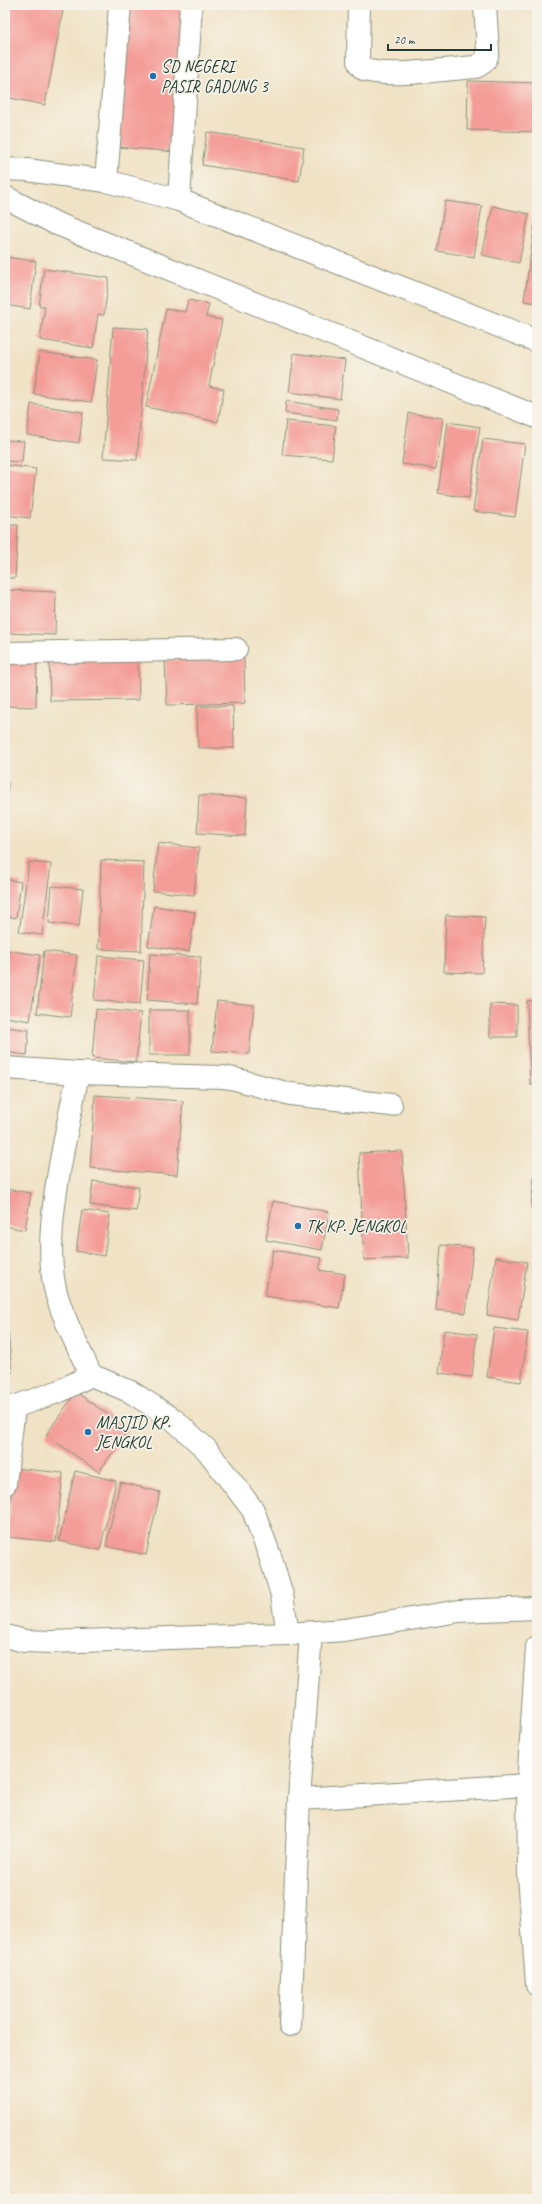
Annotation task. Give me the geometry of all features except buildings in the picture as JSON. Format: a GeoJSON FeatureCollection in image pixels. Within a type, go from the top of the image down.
{"type":"FeatureCollection","features":[{"type":"Feature","properties":{"kind":"street"},"geometry":{"type":"LineString","coordinates":[[106,181],[120,5]]}},
{"type":"Feature","properties":{"kind":"street"},"geometry":{"type":"LineString","coordinates":[[179,200],[191,5]]}},
{"type":"Feature","properties":{"kind":"street"},"geometry":{"type":"LineString","coordinates":[[359,5],[358,61],[360,66],[367,71],[386,73],[476,67],[482,64],[488,58],[485,5]]}},
{"type":"Feature","properties":{"kind":"street"},"geometry":{"type":"LineString","coordinates":[[5,169],[26,170],[106,181],[179,200],[537,341]]}},
{"type":"Feature","properties":{"kind":"street"},"geometry":{"type":"LineString","coordinates":[[5,197],[55,223],[537,417]]}},
{"type":"Feature","properties":{"kind":"street"},"geometry":{"type":"LineString","coordinates":[[5,653],[236,649]]}},
{"type":"Feature","properties":{"kind":"street"},"geometry":{"type":"LineString","coordinates":[[5,1068],[78,1073],[223,1077],[290,1094],[391,1106]]}},
{"type":"Feature","properties":{"kind":"street"},"geometry":{"type":"LineString","coordinates":[[78,1073],[54,1209],[52,1262],[57,1296],[91,1375],[131,1392],[173,1419],[207,1450],[253,1510],[272,1559],[282,1595],[288,1634]]}},
{"type":"Feature","properties":{"kind":"street"},"geometry":{"type":"LineString","coordinates":[[5,1484],[9,1409],[26,1401],[75,1384],[91,1375]]}},
{"type":"Feature","properties":{"kind":"street"},"geometry":{"type":"LineString","coordinates":[[5,1636],[25,1641],[50,1642],[311,1634],[459,1611],[537,1608]]}},
{"type":"Feature","properties":{"kind":"street"},"geometry":{"type":"LineString","coordinates":[[290,2025],[299,1798],[311,1634]]}},
{"type":"Feature","properties":{"kind":"street"},"geometry":{"type":"LineString","coordinates":[[537,1647],[528,1785],[529,1875],[537,1985]]}},
{"type":"Feature","properties":{"kind":"street"},"geometry":{"type":"LineString","coordinates":[[299,1798],[528,1785]]}},
{"type":"Feature","properties":{"kind":"place","name":"SD NEGERI PASIR GADUNG 3"},"geometry":{"type":"Point","coordinates":[153,76]}},
{"type":"Feature","properties":{"kind":"place","name":"TK KP. JENGKOL"},"geometry":{"type":"Point","coordinates":[298,1226]}},
{"type":"Feature","properties":{"kind":"place","name":"MASJID KP. JENGKOL"},"geometry":{"type":"Point","coordinates":[88,1432]}}]}
